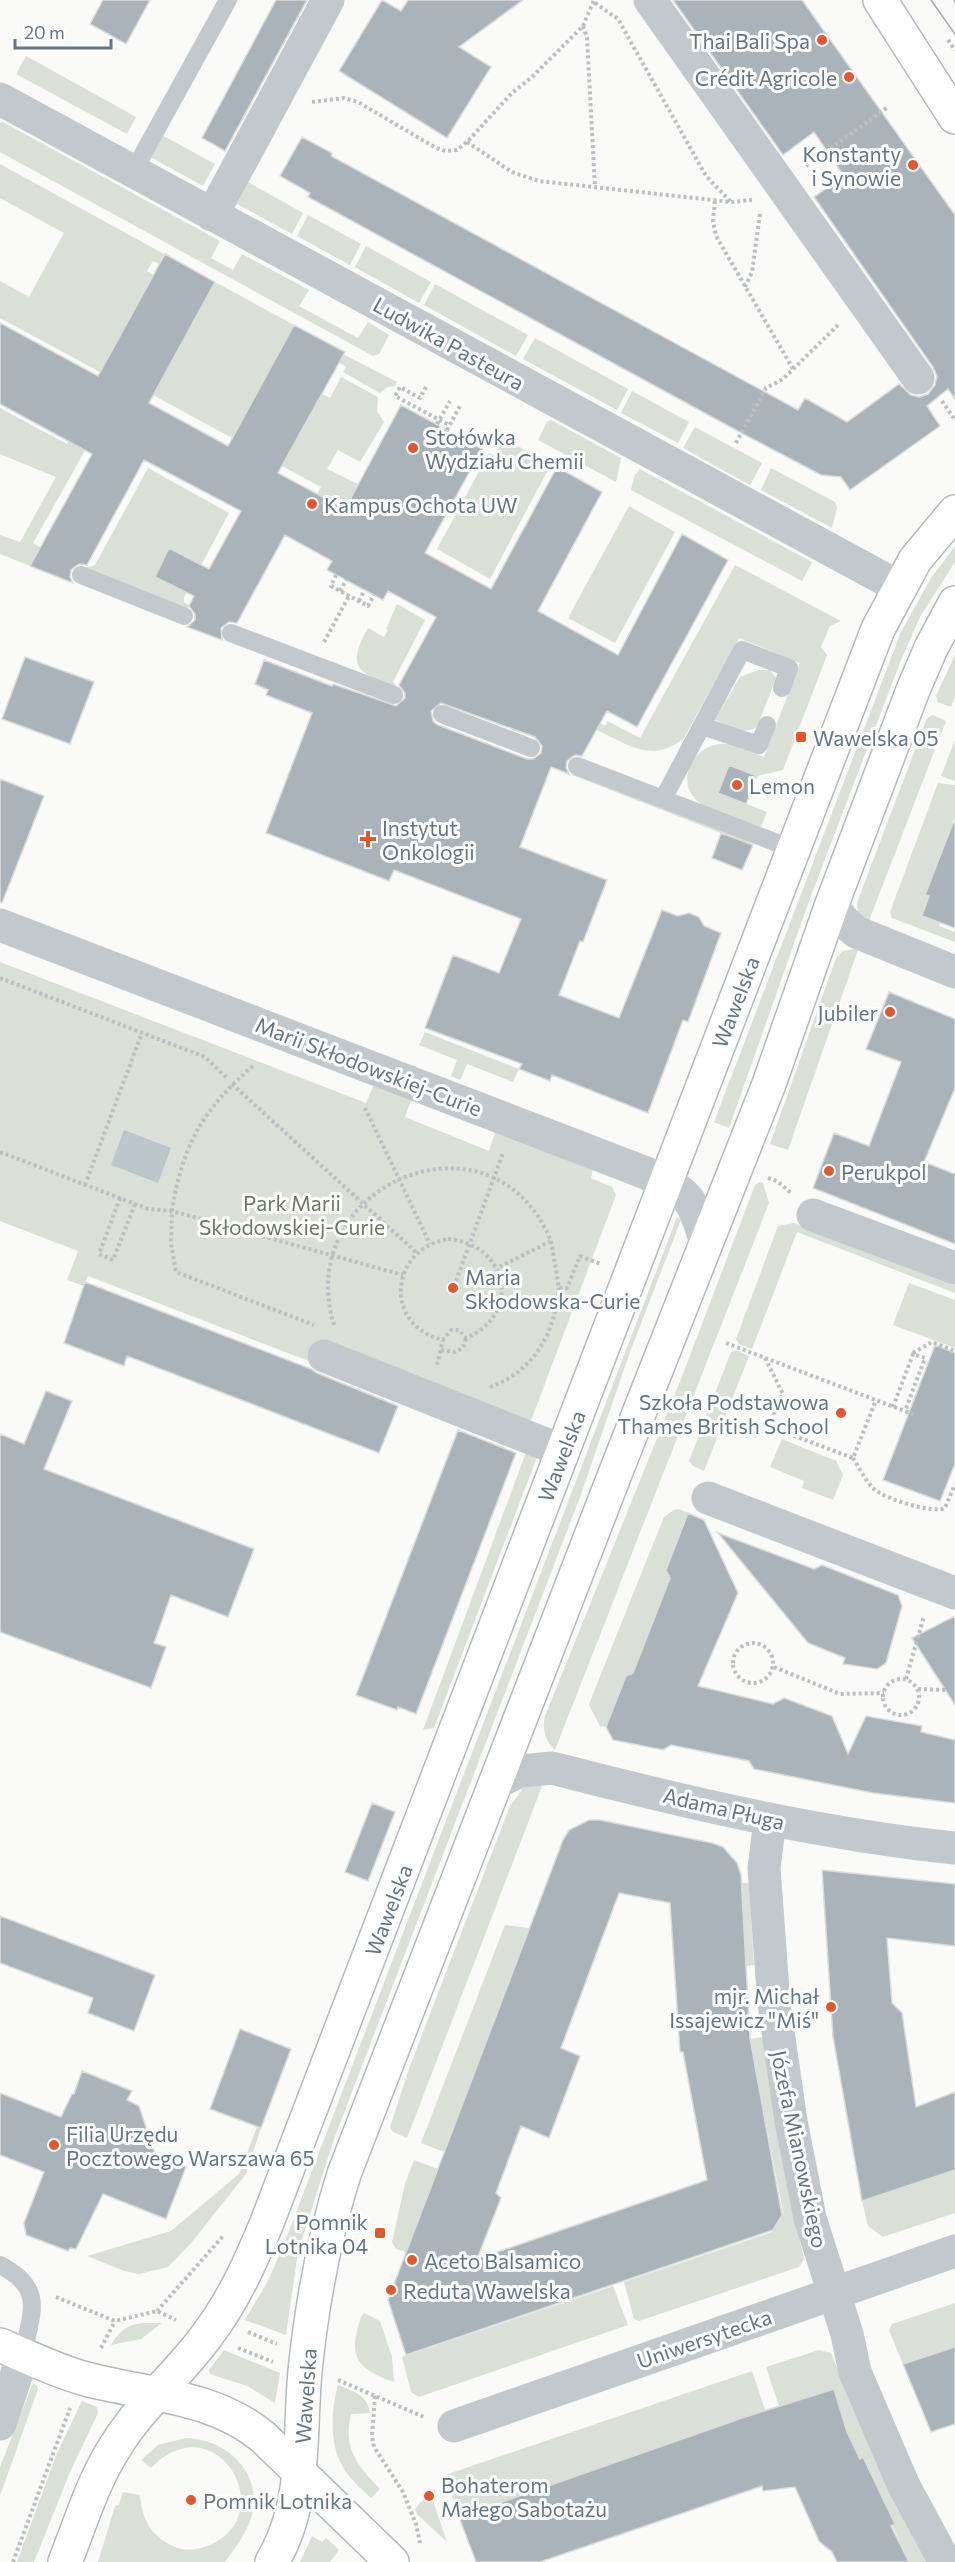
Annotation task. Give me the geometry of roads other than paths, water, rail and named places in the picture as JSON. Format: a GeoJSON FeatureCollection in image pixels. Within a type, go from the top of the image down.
{"type":"FeatureCollection","features":[{"type":"Feature","properties":{"kind":"main road"},"geometry":{"type":"LineString","coordinates":[[880,0],[955,117]]}},
{"type":"Feature","properties":{"kind":"main road","name":"Wawelska"},"geometry":{"type":"LineString","coordinates":[[65,2562],[99,2476],[118,2441],[208,2335],[243,2278],[266,2225],[878,628],[915,560],[955,512]]}},
{"type":"Feature","properties":{"kind":"main road","name":"Wawelska"},"geometry":{"type":"LineString","coordinates":[[272,2562],[289,2529],[300,2472],[303,2400],[315,2292],[330,2223],[352,2152],[769,1084],[832,904],[913,690],[931,648],[955,603]]}},
{"type":"Feature","properties":{"kind":"main road"},"geometry":{"type":"LineString","coordinates":[[12,2350],[85,2378],[201,2404],[239,2419],[263,2437],[392,2562]]}},
{"type":"Feature","properties":{"kind":"street"},"geometry":{"type":"LineString","coordinates":[[213,215],[328,0]]}},
{"type":"Feature","properties":{"kind":"street"},"geometry":{"type":"LineString","coordinates":[[650,0],[928,386]]}},
{"type":"Feature","properties":{"kind":"street","name":"Ludwika Pasteura"},"geometry":{"type":"LineString","coordinates":[[0,99],[899,587]]}},
{"type":"Feature","properties":{"kind":"street"},"geometry":{"type":"LineString","coordinates":[[832,904],[842,919],[856,932],[955,972]]}},
{"type":"Feature","properties":{"kind":"street","name":"Marii Skłodowskiej-Curie"},"geometry":{"type":"LineString","coordinates":[[0,925],[666,1182],[681,1191],[692,1204],[706,1243]]}},
{"type":"Feature","properties":{"kind":"street"},"geometry":{"type":"LineString","coordinates":[[813,1215],[955,1268]]}},
{"type":"Feature","properties":{"kind":"street"},"geometry":{"type":"LineString","coordinates":[[331,1345],[563,1451]]}},
{"type":"Feature","properties":{"kind":"street"},"geometry":{"type":"LineString","coordinates":[[708,1498],[955,1593]]}},
{"type":"Feature","properties":{"kind":"street","name":"Adama Pługa"},"geometry":{"type":"LineString","coordinates":[[497,1782],[521,1771],[552,1768],[770,1820],[855,1836],[955,1848]]}},
{"type":"Feature","properties":{"kind":"street","name":"Józefa Mianowskiego"},"geometry":{"type":"LineString","coordinates":[[770,1820],[764,1868],[768,1941],[779,2050],[810,2218],[851,2349],[855,2372],[869,2408],[915,2508],[945,2562]]}},
{"type":"Feature","properties":{"kind":"street","name":"Uniwersytecka"},"geometry":{"type":"LineString","coordinates":[[454,2426],[955,2251]]}},
{"type":"Feature","properties":{"kind":"street"},"geometry":{"type":"LineString","coordinates":[[0,2424],[12,2350]]}},
{"type":"Feature","properties":{"kind":"lane"},"geometry":{"type":"LineString","coordinates":[[133,172],[228,0]]}},
{"type":"Feature","properties":{"kind":"lane"},"geometry":{"type":"LineString","coordinates":[[81,576],[184,616]]}},
{"type":"Feature","properties":{"kind":"lane"},"geometry":{"type":"LineString","coordinates":[[231,633],[394,695]]}},
{"type":"Feature","properties":{"kind":"lane"},"geometry":{"type":"LineString","coordinates":[[663,799],[742,650],[789,668],[782,688]]}},
{"type":"Feature","properties":{"kind":"lane"},"geometry":{"type":"LineString","coordinates":[[442,714],[531,748]]}},
{"type":"Feature","properties":{"kind":"lane"},"geometry":{"type":"LineString","coordinates":[[702,726],[759,745],[767,725]]}},
{"type":"Feature","properties":{"kind":"lane"},"geometry":{"type":"LineString","coordinates":[[577,765],[793,849]]}},
{"type":"Feature","properties":{"kind":"lane"},"geometry":{"type":"LineString","coordinates":[[0,2265],[28,2286],[32,2301],[12,2350]]}},
{"type":"Feature","properties":{"kind":"tram line"},"geometry":{"type":"LineString","coordinates":[[931,0],[955,34]]}},
{"type":"Feature","properties":{"kind":"place","name":"Thai Bali Spa"},"geometry":{"type":"Point","coordinates":[822,40]}},
{"type":"Feature","properties":{"kind":"place","name":"Crédit Agricole"},"geometry":{"type":"Point","coordinates":[849,77]}},
{"type":"Feature","properties":{"kind":"place","name":"Konstanty i Synowie"},"geometry":{"type":"Point","coordinates":[913,165]}},
{"type":"Feature","properties":{"kind":"place","name":"Stołówka Wydziału Chemii"},"geometry":{"type":"Point","coordinates":[413,448]}},
{"type":"Feature","properties":{"kind":"place","name":"Kampus Ochota UW"},"geometry":{"type":"Point","coordinates":[312,504]}},
{"type":"Feature","properties":{"kind":"place","name":"Wawelska 05"},"geometry":{"type":"Point","coordinates":[801,737]}},
{"type":"Feature","properties":{"kind":"place","name":"Lemon"},"geometry":{"type":"Point","coordinates":[737,785]}},
{"type":"Feature","properties":{"kind":"place","name":"Instytut Onkologii"},"geometry":{"type":"Point","coordinates":[368,839]}},
{"type":"Feature","properties":{"kind":"place","name":"Jubiler"},"geometry":{"type":"Point","coordinates":[890,1012]}},
{"type":"Feature","properties":{"kind":"place","name":"Perukpol"},"geometry":{"type":"Point","coordinates":[829,1171]}},
{"type":"Feature","properties":{"kind":"place","name":"Maria Skłodowska-Curie"},"geometry":{"type":"Point","coordinates":[453,1288]}},
{"type":"Feature","properties":{"kind":"place","name":"Szkoła Podstawowa Thames British School"},"geometry":{"type":"Point","coordinates":[841,1413]}},
{"type":"Feature","properties":{"kind":"place","name":"mjr. Michał Issajewicz \"Miś\""},"geometry":{"type":"Point","coordinates":[831,2007]}},
{"type":"Feature","properties":{"kind":"place","name":"Filia Urzędu Pocztowego Warszawa 65"},"geometry":{"type":"Point","coordinates":[54,2145]}},
{"type":"Feature","properties":{"kind":"place","name":"Pomnik Lotnika 04"},"geometry":{"type":"Point","coordinates":[380,2233]}},
{"type":"Feature","properties":{"kind":"place","name":"Aceto Balsamico"},"geometry":{"type":"Point","coordinates":[412,2260]}},
{"type":"Feature","properties":{"kind":"place","name":"Reduta Wawelska"},"geometry":{"type":"Point","coordinates":[391,2290]}},
{"type":"Feature","properties":{"kind":"place","name":"Bohaterom Małego Sabotażu"},"geometry":{"type":"Point","coordinates":[429,2496]}},
{"type":"Feature","properties":{"kind":"place","name":"Pomnik Lotnika"},"geometry":{"type":"Point","coordinates":[191,2500]}},
{"type":"Feature","properties":{"kind":"park label","name":"Park Marii Skłodowskiej-Curie"},"geometry":{"type":"Point","coordinates":[292,1214]}}]}
